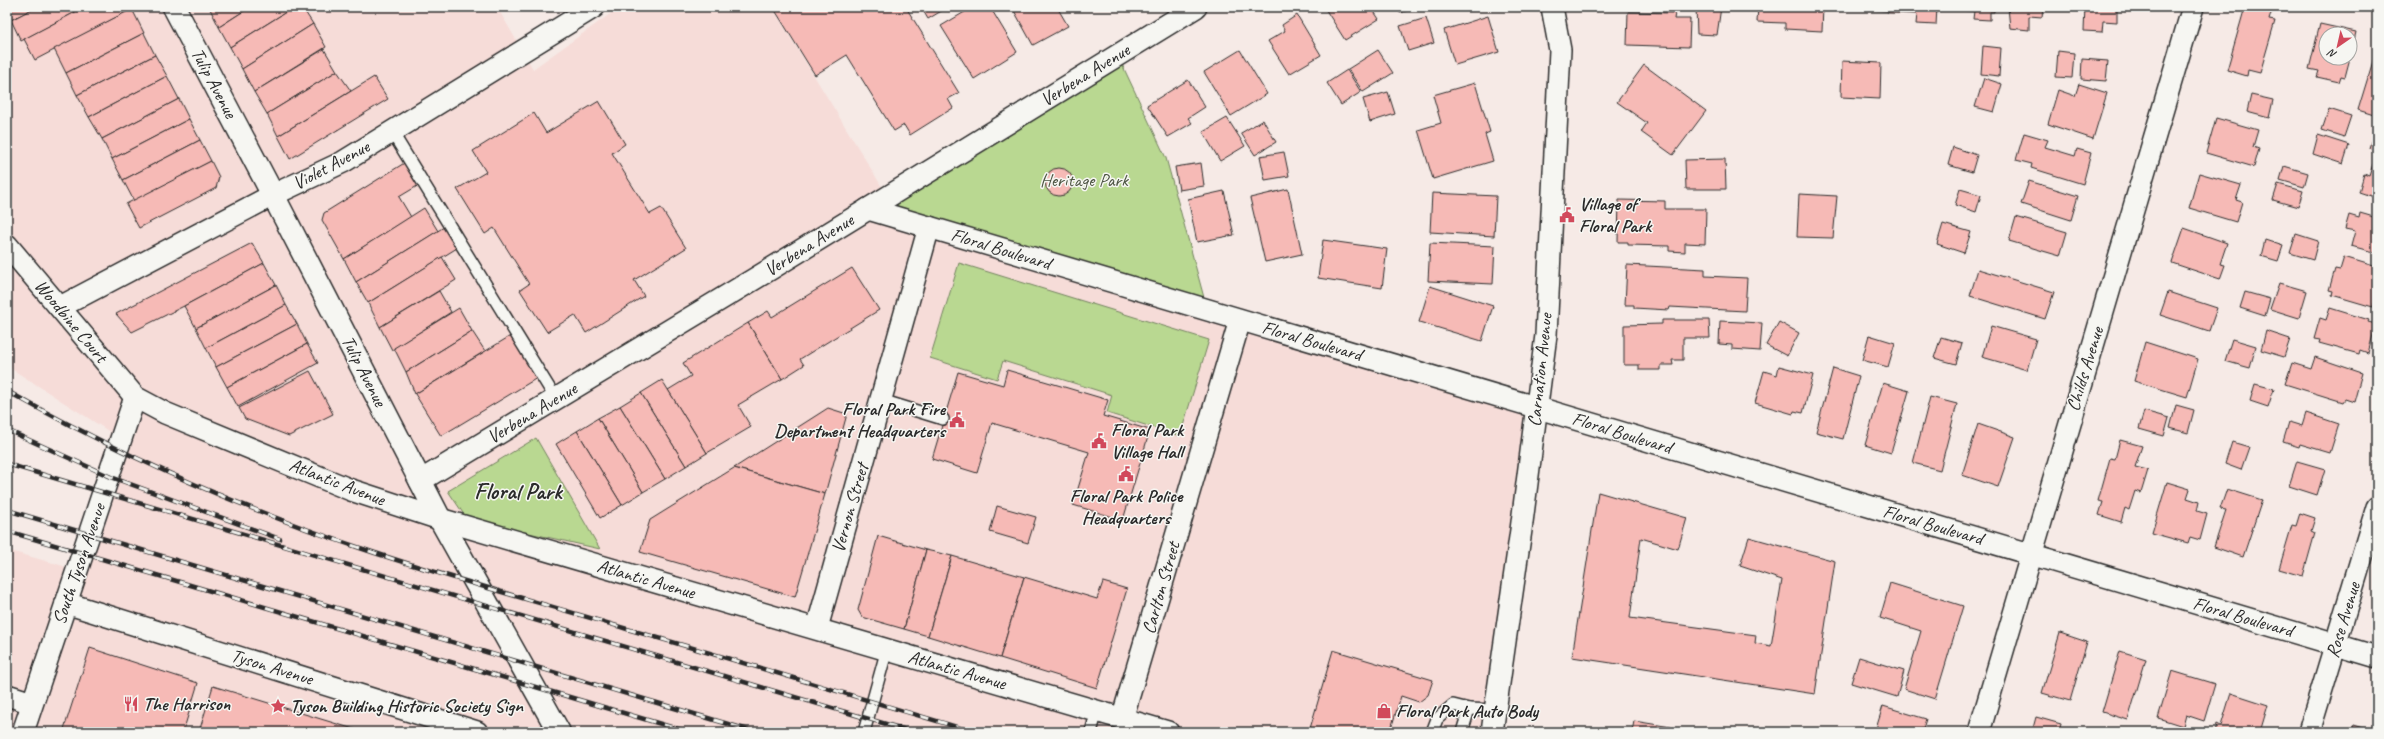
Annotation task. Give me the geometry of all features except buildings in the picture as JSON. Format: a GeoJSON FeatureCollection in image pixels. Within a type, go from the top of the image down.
{"type":"FeatureCollection","features":[{"type":"Feature","properties":{"kind":"main road","name":"Tulip Avenue"},"geometry":{"type":"LineString","coordinates":[[174,7],[273,194],[440,519],[559,732]]}},
{"type":"Feature","properties":{"kind":"street","name":"Violet Avenue"},"geometry":{"type":"LineString","coordinates":[[60,307],[273,194],[343,162],[594,7]]}},
{"type":"Feature","properties":{"kind":"street","name":"Verbena Avenue"},"geometry":{"type":"LineString","coordinates":[[420,481],[868,209],[1196,7]]}},
{"type":"Feature","properties":{"kind":"street","name":"Carnation Avenue"},"geometry":{"type":"LineString","coordinates":[[1492,732],[1521,530],[1546,335],[1560,50],[1552,7]]}},
{"type":"Feature","properties":{"kind":"street","name":"Childs Avenue"},"geometry":{"type":"LineString","coordinates":[[1979,732],[2030,554],[2193,7]]}},
{"type":"Feature","properties":{"kind":"street","name":"Floral Boulevard"},"geometry":{"type":"LineString","coordinates":[[868,209],[2377,657]]}},
{"type":"Feature","properties":{"kind":"street","name":"Vernon Street"},"geometry":{"type":"LineString","coordinates":[[817,628],[929,227]]}},
{"type":"Feature","properties":{"kind":"street","name":"Woodbine Court"},"geometry":{"type":"LineString","coordinates":[[7,245],[135,397]]}},
{"type":"Feature","properties":{"kind":"street","name":"Carlton Street"},"geometry":{"type":"LineString","coordinates":[[1122,719],[1240,320]]}},
{"type":"Feature","properties":{"kind":"street","name":"Atlantic Avenue"},"geometry":{"type":"LineString","coordinates":[[135,397],[165,413],[351,490],[440,519],[817,628],[1168,732]]}},
{"type":"Feature","properties":{"kind":"street","name":"South Tyson Avenue"},"geometry":{"type":"LineString","coordinates":[[23,732],[135,397]]}},
{"type":"Feature","properties":{"kind":"street","name":"Rose Avenue"},"geometry":{"type":"LineString","coordinates":[[2309,732],[2377,507]]}},
{"type":"Feature","properties":{"kind":"street","name":"Tyson Avenue"},"geometry":{"type":"LineString","coordinates":[[66,602],[477,732]]}},
{"type":"Feature","properties":{"kind":"street"},"geometry":{"type":"LineString","coordinates":[[7,695],[32,704]]}},
{"type":"Feature","properties":{"kind":"lane"},"geometry":{"type":"LineString","coordinates":[[392,132],[556,398]]}},
{"type":"Feature","properties":{"kind":"lane"},"geometry":{"type":"LineString","coordinates":[[881,400],[943,419]]}},
{"type":"Feature","properties":{"kind":"lane"},"geometry":{"type":"LineString","coordinates":[[864,732],[887,649]]}},
{"type":"Feature","properties":{"kind":"lane"},"geometry":{"type":"LineString","coordinates":[[1432,732],[1437,719],[1453,705],[1469,709],[1494,710]]}},
{"type":"Feature","properties":{"kind":"lane"},"geometry":{"type":"LineString","coordinates":[[1462,732],[1469,709]]}},
{"type":"Feature","properties":{"kind":"lane"},"geometry":{"type":"LineString","coordinates":[[1091,732],[1097,711]]}},
{"type":"Feature","properties":{"kind":"shaded area"},"geometry":{"type":"Polygon","coordinates":[[[7,7],[497,7],[533,69],[620,7],[772,7],[890,200],[1533,404],[1495,732],[7,732],[7,550],[67,567],[110,432],[7,366],[7,7]]]}},
{"type":"Feature","properties":{"kind":"green space","name":"Heritage Park"},"geometry":{"type":"Polygon","coordinates":[[[1119,58],[1166,158],[1206,305],[878,207],[1119,58]]]}},
{"type":"Feature","properties":{"kind":"green space"},"geometry":{"type":"Polygon","coordinates":[[[959,263],[1209,340],[1180,436],[1107,413],[1112,395],[1003,361],[997,379],[930,358],[959,263]]]}},
{"type":"Feature","properties":{"kind":"green space"},"geometry":{"type":"Polygon","coordinates":[[[536,438],[600,549],[467,519],[448,491],[536,438]]]}},
{"type":"Feature","properties":{"kind":"railway"},"geometry":{"type":"LineString","coordinates":[[7,391],[136,458],[224,497],[314,532],[460,580],[974,732]]}},
{"type":"Feature","properties":{"kind":"railway"},"geometry":{"type":"LineString","coordinates":[[7,430],[111,477],[280,539]]}},
{"type":"Feature","properties":{"kind":"railway"},"geometry":{"type":"LineString","coordinates":[[7,464],[913,732]]}},
{"type":"Feature","properties":{"kind":"railway"},"geometry":{"type":"LineString","coordinates":[[7,510],[755,732]]}},
{"type":"Feature","properties":{"kind":"railway"},"geometry":{"type":"LineString","coordinates":[[7,531],[688,732]]}},
{"type":"Feature","properties":{"kind":"place","name":"Village of Floral Park"},"geometry":{"type":"Point","coordinates":[1567,215]}},
{"type":"Feature","properties":{"kind":"place","name":"Floral Park Fire Department Headquarters"},"geometry":{"type":"Point","coordinates":[957,420]}},
{"type":"Feature","properties":{"kind":"place","name":"Floral Park Village Hall"},"geometry":{"type":"Point","coordinates":[1099,441]}},
{"type":"Feature","properties":{"kind":"place","name":"Floral Park Police Headquarters"},"geometry":{"type":"Point","coordinates":[1126,474]}},
{"type":"Feature","properties":{"kind":"place","name":"The Harrison"},"geometry":{"type":"Point","coordinates":[131,704]}},
{"type":"Feature","properties":{"kind":"place","name":"Tyson Building Historic Society Sign"},"geometry":{"type":"Point","coordinates":[278,706]}},
{"type":"Feature","properties":{"kind":"place","name":"Floral Park Auto Body"},"geometry":{"type":"Point","coordinates":[1384,711]}},
{"type":"Feature","properties":{"kind":"district","name":"Floral Park"},"geometry":{"type":"Point","coordinates":[518,491]}}]}
